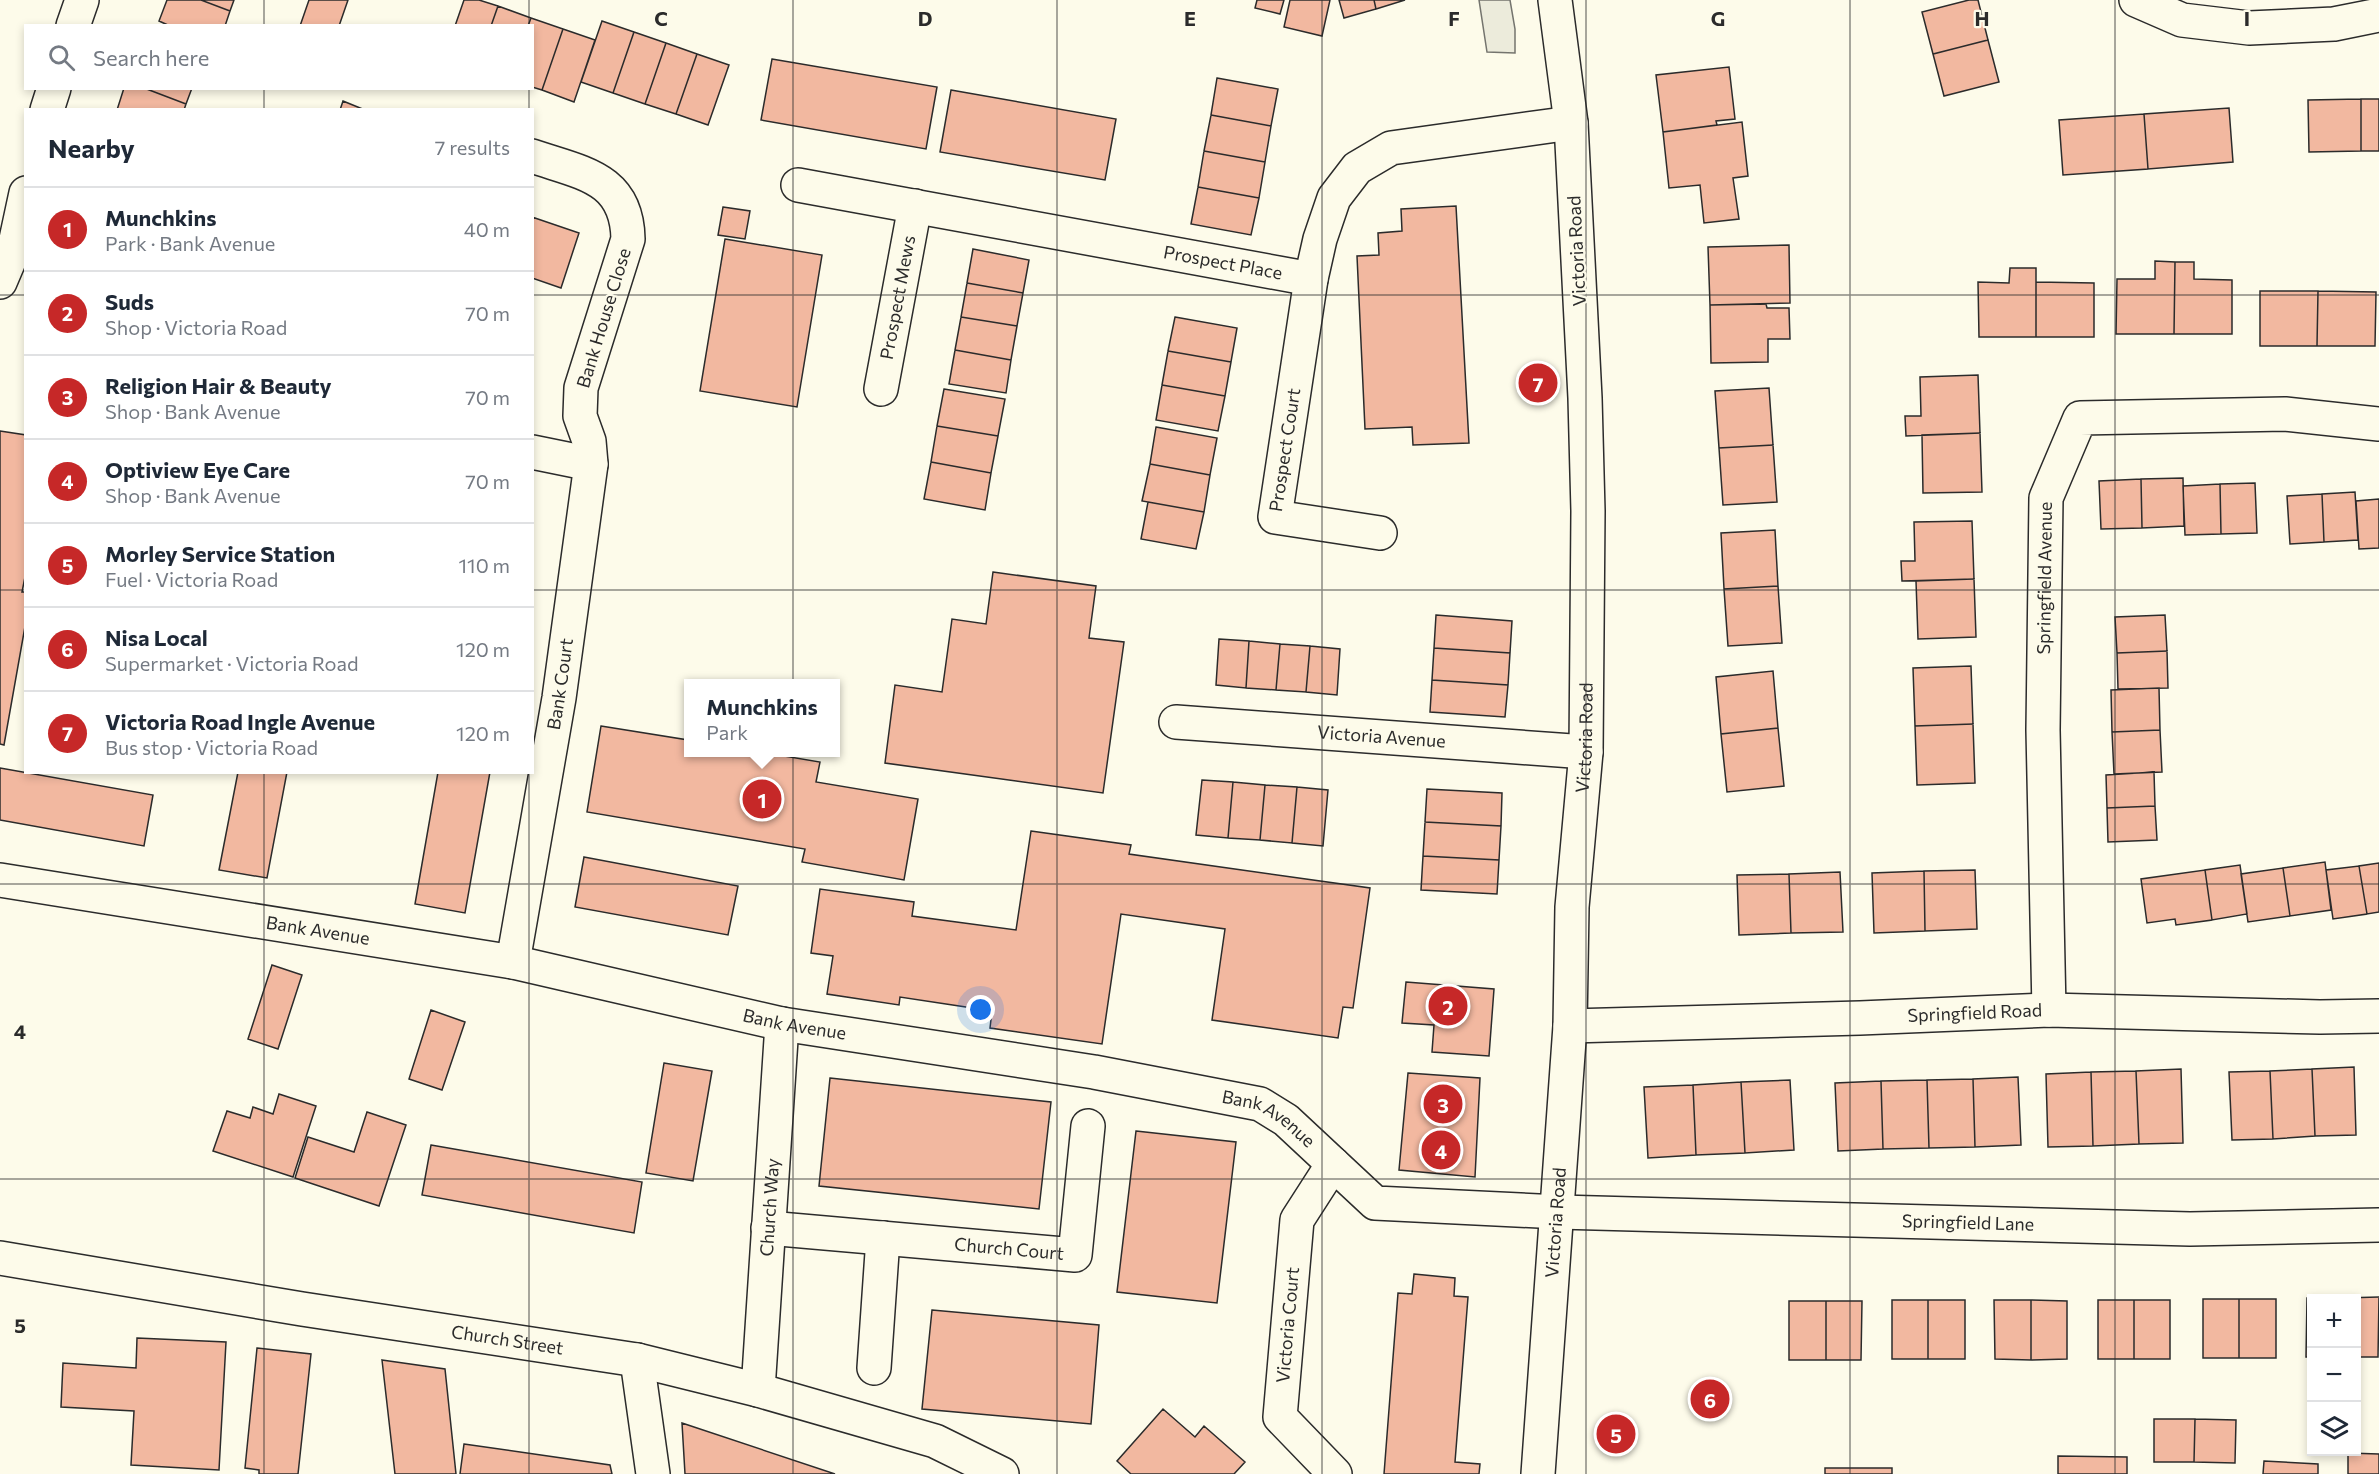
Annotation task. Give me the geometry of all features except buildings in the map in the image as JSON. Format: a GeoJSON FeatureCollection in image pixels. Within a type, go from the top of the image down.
{"type":"FeatureCollection","features":[{"type":"Feature","properties":{"kind":"street"},"geometry":{"type":"LineString","coordinates":[[74,24],[82,0]]}},
{"type":"Feature","properties":{"kind":"street","name":"Victoria Road"},"geometry":{"type":"LineString","coordinates":[[1538,1474],[1559,1212],[1570,1026],[1572,907],[1586,752],[1588,512],[1585,398],[1571,123],[1555,0]]}},
{"type":"Feature","properties":{"kind":"street"},"geometry":{"type":"LineString","coordinates":[[2136,0],[2182,20],[2249,28],[2334,24],[2379,15]]}},
{"type":"Feature","properties":{"kind":"street"},"geometry":{"type":"LineString","coordinates":[[48,108],[53,90]]}},
{"type":"Feature","properties":{"kind":"street"},"geometry":{"type":"LineString","coordinates":[[1311,279],[1320,239],[1334,198],[1357,168],[1391,148],[1571,123]]}},
{"type":"Feature","properties":{"kind":"street","name":"Bank House Close"},"geometry":{"type":"LineString","coordinates":[[534,157],[597,178],[617,197],[628,219],[628,239],[581,388],[580,416],[590,441],[591,464]]}},
{"type":"Feature","properties":{"kind":"street","name":"Prospect Place"},"geometry":{"type":"LineString","coordinates":[[798,185],[1311,279]]}},
{"type":"Feature","properties":{"kind":"street","name":"Prospect Mews"},"geometry":{"type":"LineString","coordinates":[[881,389],[915,206]]}},
{"type":"Feature","properties":{"kind":"street"},"geometry":{"type":"LineString","coordinates":[[0,282],[20,253],[24,213]]}},
{"type":"Feature","properties":{"kind":"street","name":"Prospect Court"},"geometry":{"type":"LineString","coordinates":[[1311,279],[1275,517],[1380,533]]}},
{"type":"Feature","properties":{"kind":"street","name":"Springfield Avenue"},"geometry":{"type":"LineString","coordinates":[[2049,1010],[2043,730],[2046,498],[2080,418],[2285,414],[2379,424]]}},
{"type":"Feature","properties":{"kind":"street"},"geometry":{"type":"LineString","coordinates":[[534,452],[591,464]]}},
{"type":"Feature","properties":{"kind":"street","name":"Bank Court"},"geometry":{"type":"LineString","coordinates":[[513,962],[559,698],[591,464]]}},
{"type":"Feature","properties":{"kind":"street","name":"Victoria Avenue"},"geometry":{"type":"LineString","coordinates":[[1176,722],[1586,752]]}},
{"type":"Feature","properties":{"kind":"street","name":"Bank Avenue"},"geometry":{"type":"LineString","coordinates":[[0,880],[513,962],[782,1024],[1094,1071],[1260,1104],[1286,1120],[1375,1203],[1559,1212]]}},
{"type":"Feature","properties":{"kind":"street","name":"Springfield Road"},"geometry":{"type":"LineString","coordinates":[[1570,1026],[2049,1010],[2320,1017],[2379,1016]]}},
{"type":"Feature","properties":{"kind":"street","name":"Church Way"},"geometry":{"type":"LineString","coordinates":[[759,1390],[782,1024]]}},
{"type":"Feature","properties":{"kind":"street","name":"Church Court"},"geometry":{"type":"LineString","coordinates":[[768,1228],[1076,1255],[1088,1126]]}},
{"type":"Feature","properties":{"kind":"street","name":"Victoria Court"},"geometry":{"type":"LineString","coordinates":[[1333,1164],[1298,1220],[1280,1417],[1335,1474]]}},
{"type":"Feature","properties":{"kind":"street","name":"Springfield Lane"},"geometry":{"type":"LineString","coordinates":[[1559,1212],[2190,1229],[2379,1225]]}},
{"type":"Feature","properties":{"kind":"street"},"geometry":{"type":"LineString","coordinates":[[874,1368],[883,1238]]}},
{"type":"Feature","properties":{"kind":"street","name":"Church Street"},"geometry":{"type":"LineString","coordinates":[[0,1258],[302,1309],[637,1360],[759,1390],[935,1441],[1002,1474]]}},
{"type":"Feature","properties":{"kind":"street"},"geometry":{"type":"LineString","coordinates":[[637,1360],[653,1474]]}},
{"type":"Feature","properties":{"kind":"shaded area"},"geometry":{"type":"Polygon","coordinates":[[[1479,0],[1510,0],[1515,29],[1515,53],[1487,52],[1479,0]]]}},
{"type":"Feature","properties":{"kind":"place","name":"Victoria Road Ingle Avenue"},"geometry":{"type":"Point","coordinates":[1538,383]}},
{"type":"Feature","properties":{"kind":"place","name":"Munchkins"},"geometry":{"type":"Point","coordinates":[762,799]}},
{"type":"Feature","properties":{"kind":"place","name":"Suds"},"geometry":{"type":"Point","coordinates":[1448,1006]}},
{"type":"Feature","properties":{"kind":"place","name":"Religion Hair & Beauty"},"geometry":{"type":"Point","coordinates":[1443,1104]}},
{"type":"Feature","properties":{"kind":"place","name":"Optiview Eye Care"},"geometry":{"type":"Point","coordinates":[1441,1150]}},
{"type":"Feature","properties":{"kind":"place","name":"Nisa Local"},"geometry":{"type":"Point","coordinates":[1710,1399]}},
{"type":"Feature","properties":{"kind":"place","name":"Morley Service Station"},"geometry":{"type":"Point","coordinates":[1616,1434]}}]}
